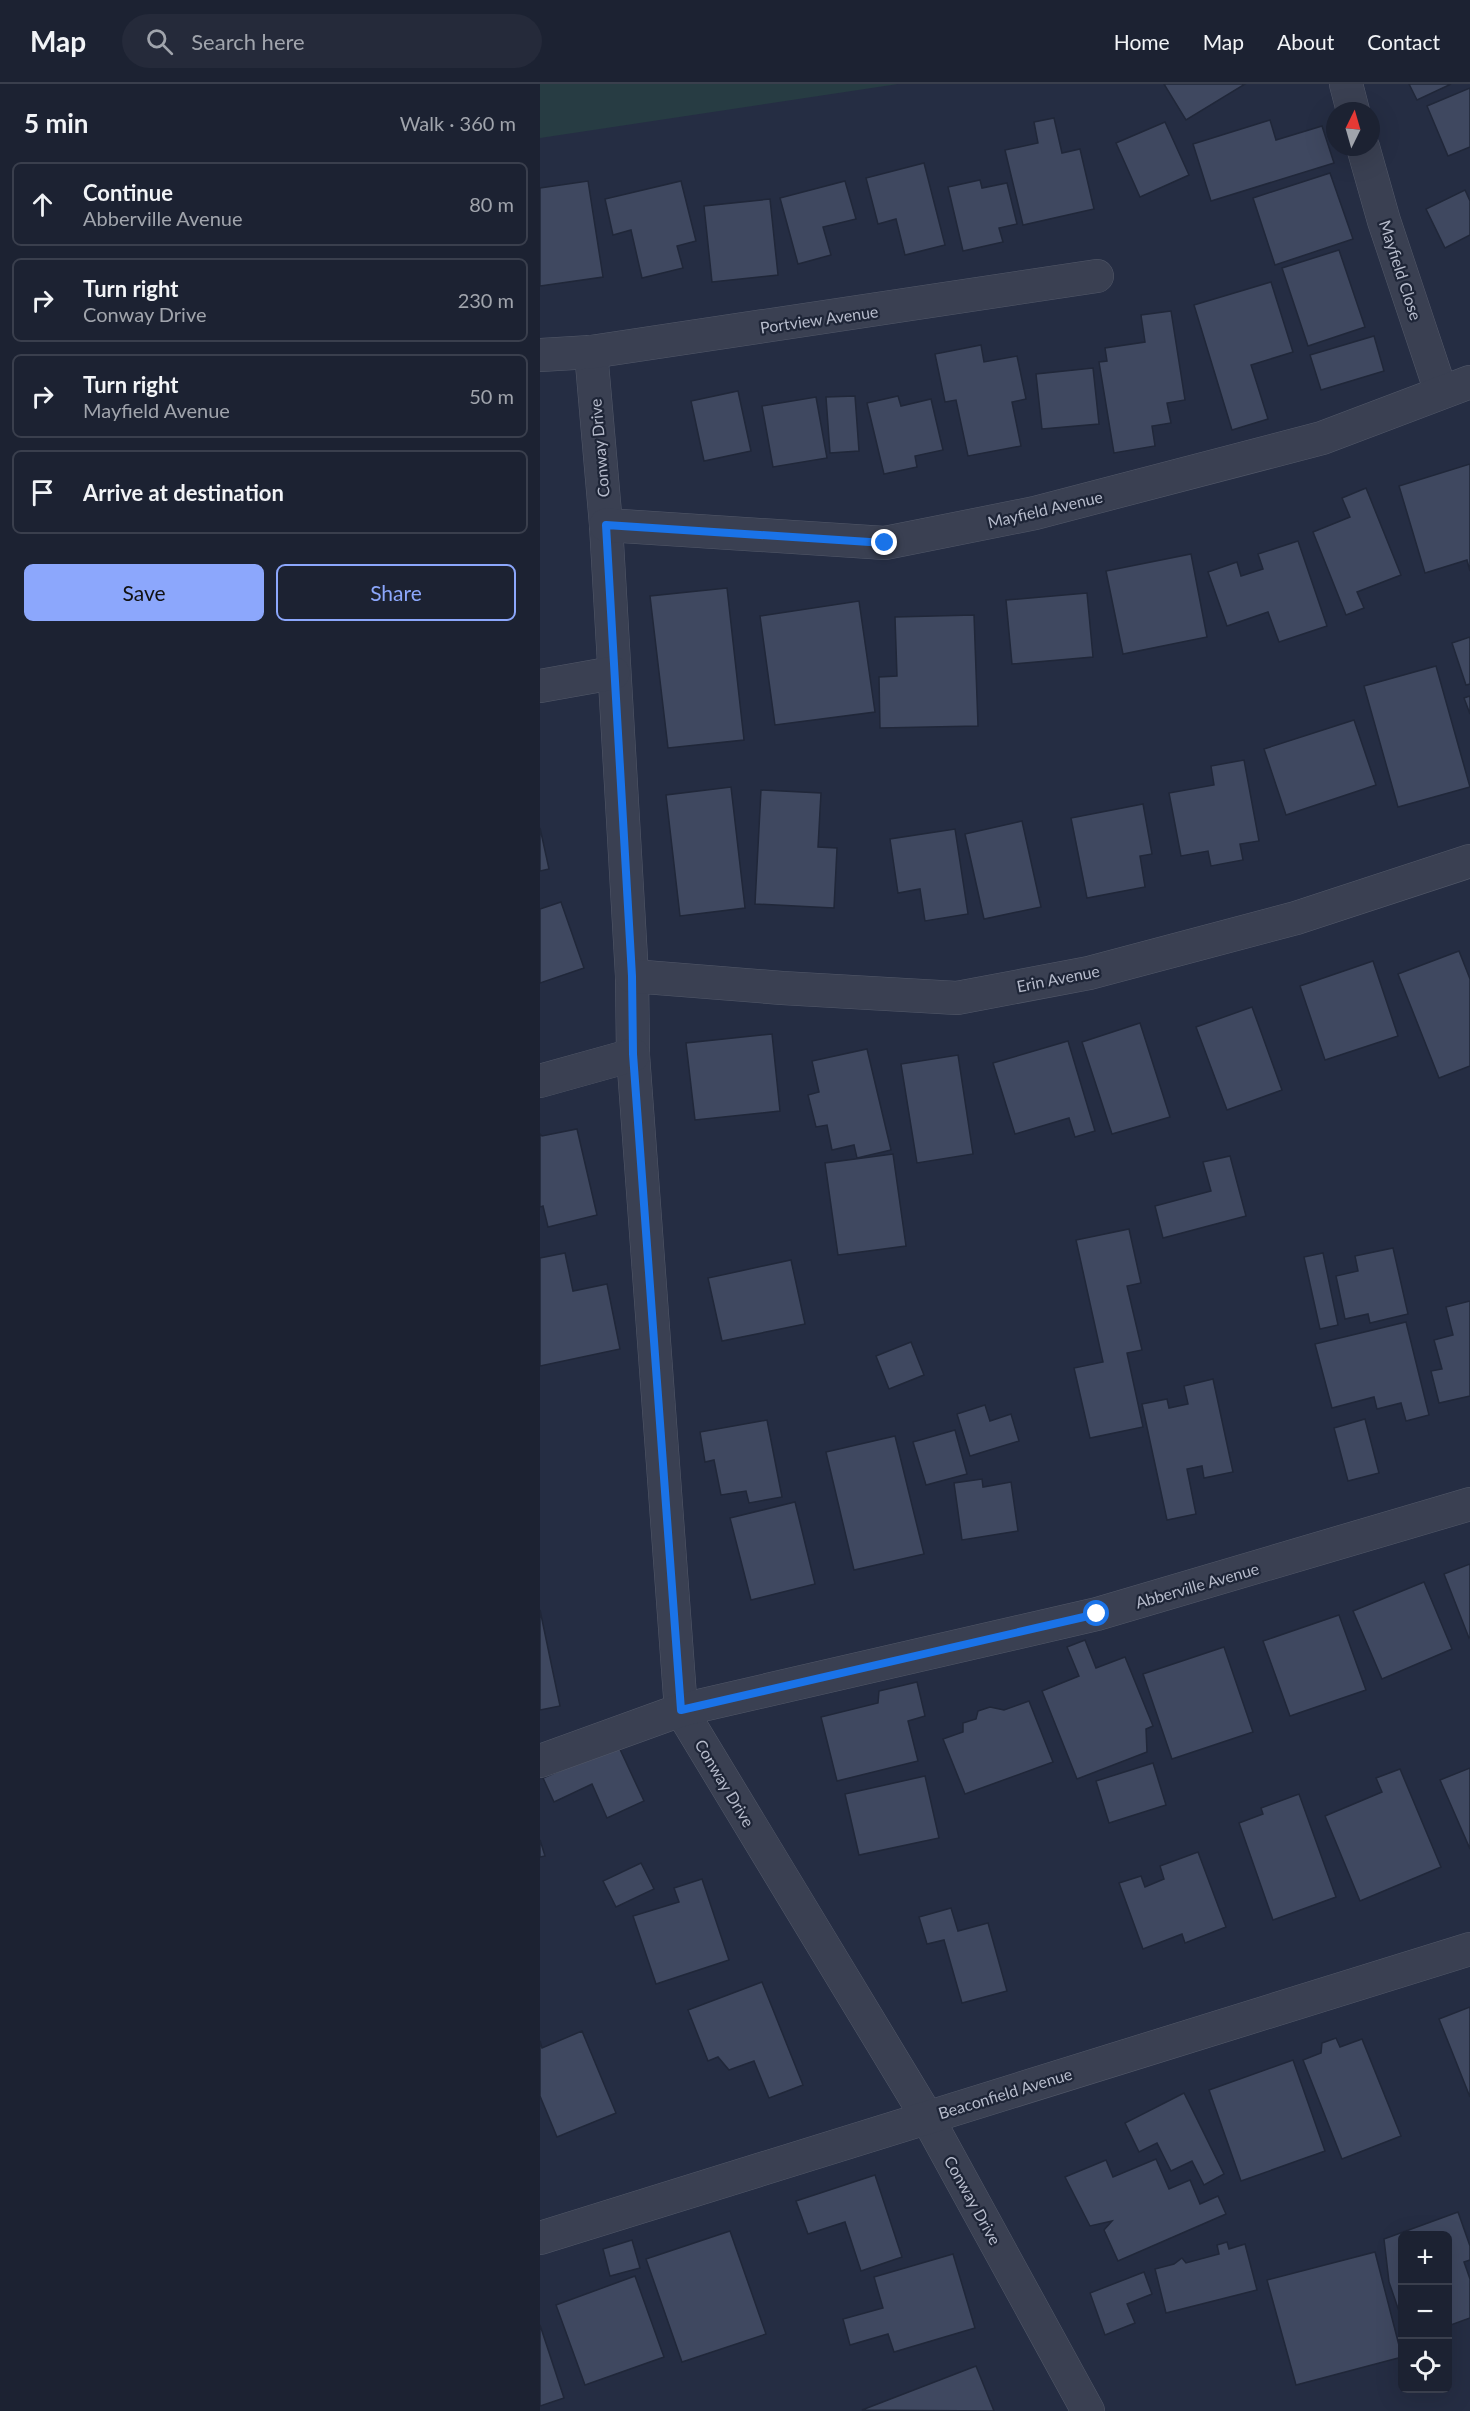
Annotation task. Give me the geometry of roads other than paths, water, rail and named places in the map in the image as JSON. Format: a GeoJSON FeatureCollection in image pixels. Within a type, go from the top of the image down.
{"type":"FeatureCollection","features":[{"type":"Feature","properties":{"kind":"street"},"geometry":{"type":"LineString","coordinates":[[1346,84],[1351,102]]}},
{"type":"Feature","properties":{"kind":"street","name":"Mayfield Close"},"geometry":{"type":"LineString","coordinates":[[1366,156],[1384,221],[1455,387]]}},
{"type":"Feature","properties":{"kind":"street","name":"Portview Avenue"},"geometry":{"type":"LineString","coordinates":[[540,355],[591,352],[1097,276]]}},
{"type":"Feature","properties":{"kind":"street","name":"Conway Drive"},"geometry":{"type":"LineString","coordinates":[[591,352],[606,525],[632,976],[633,1054],[681,1710],[927,2117],[1088,2411]]}},
{"type":"Feature","properties":{"kind":"street","name":"Mayfield Avenue"},"geometry":{"type":"LineString","coordinates":[[606,525],[885,543],[1035,513],[1322,438],[1455,387]]}},
{"type":"Feature","properties":{"kind":"street"},"geometry":{"type":"LineString","coordinates":[[540,686],[613,673]]}},
{"type":"Feature","properties":{"kind":"street","name":"Erin Avenue"},"geometry":{"type":"LineString","coordinates":[[632,976],[782,988],[957,998],[1089,973],[1285,921],[1470,861]]}},
{"type":"Feature","properties":{"kind":"street"},"geometry":{"type":"LineString","coordinates":[[540,1081],[633,1054]]}},
{"type":"Feature","properties":{"kind":"street","name":"Abberville Avenue"},"geometry":{"type":"LineString","coordinates":[[540,1761],[681,1710],[1097,1614],[1470,1504]]}},
{"type":"Feature","properties":{"kind":"street","name":"Beaconfield Avenue"},"geometry":{"type":"LineString","coordinates":[[540,2238],[1470,1949]]}}]}
